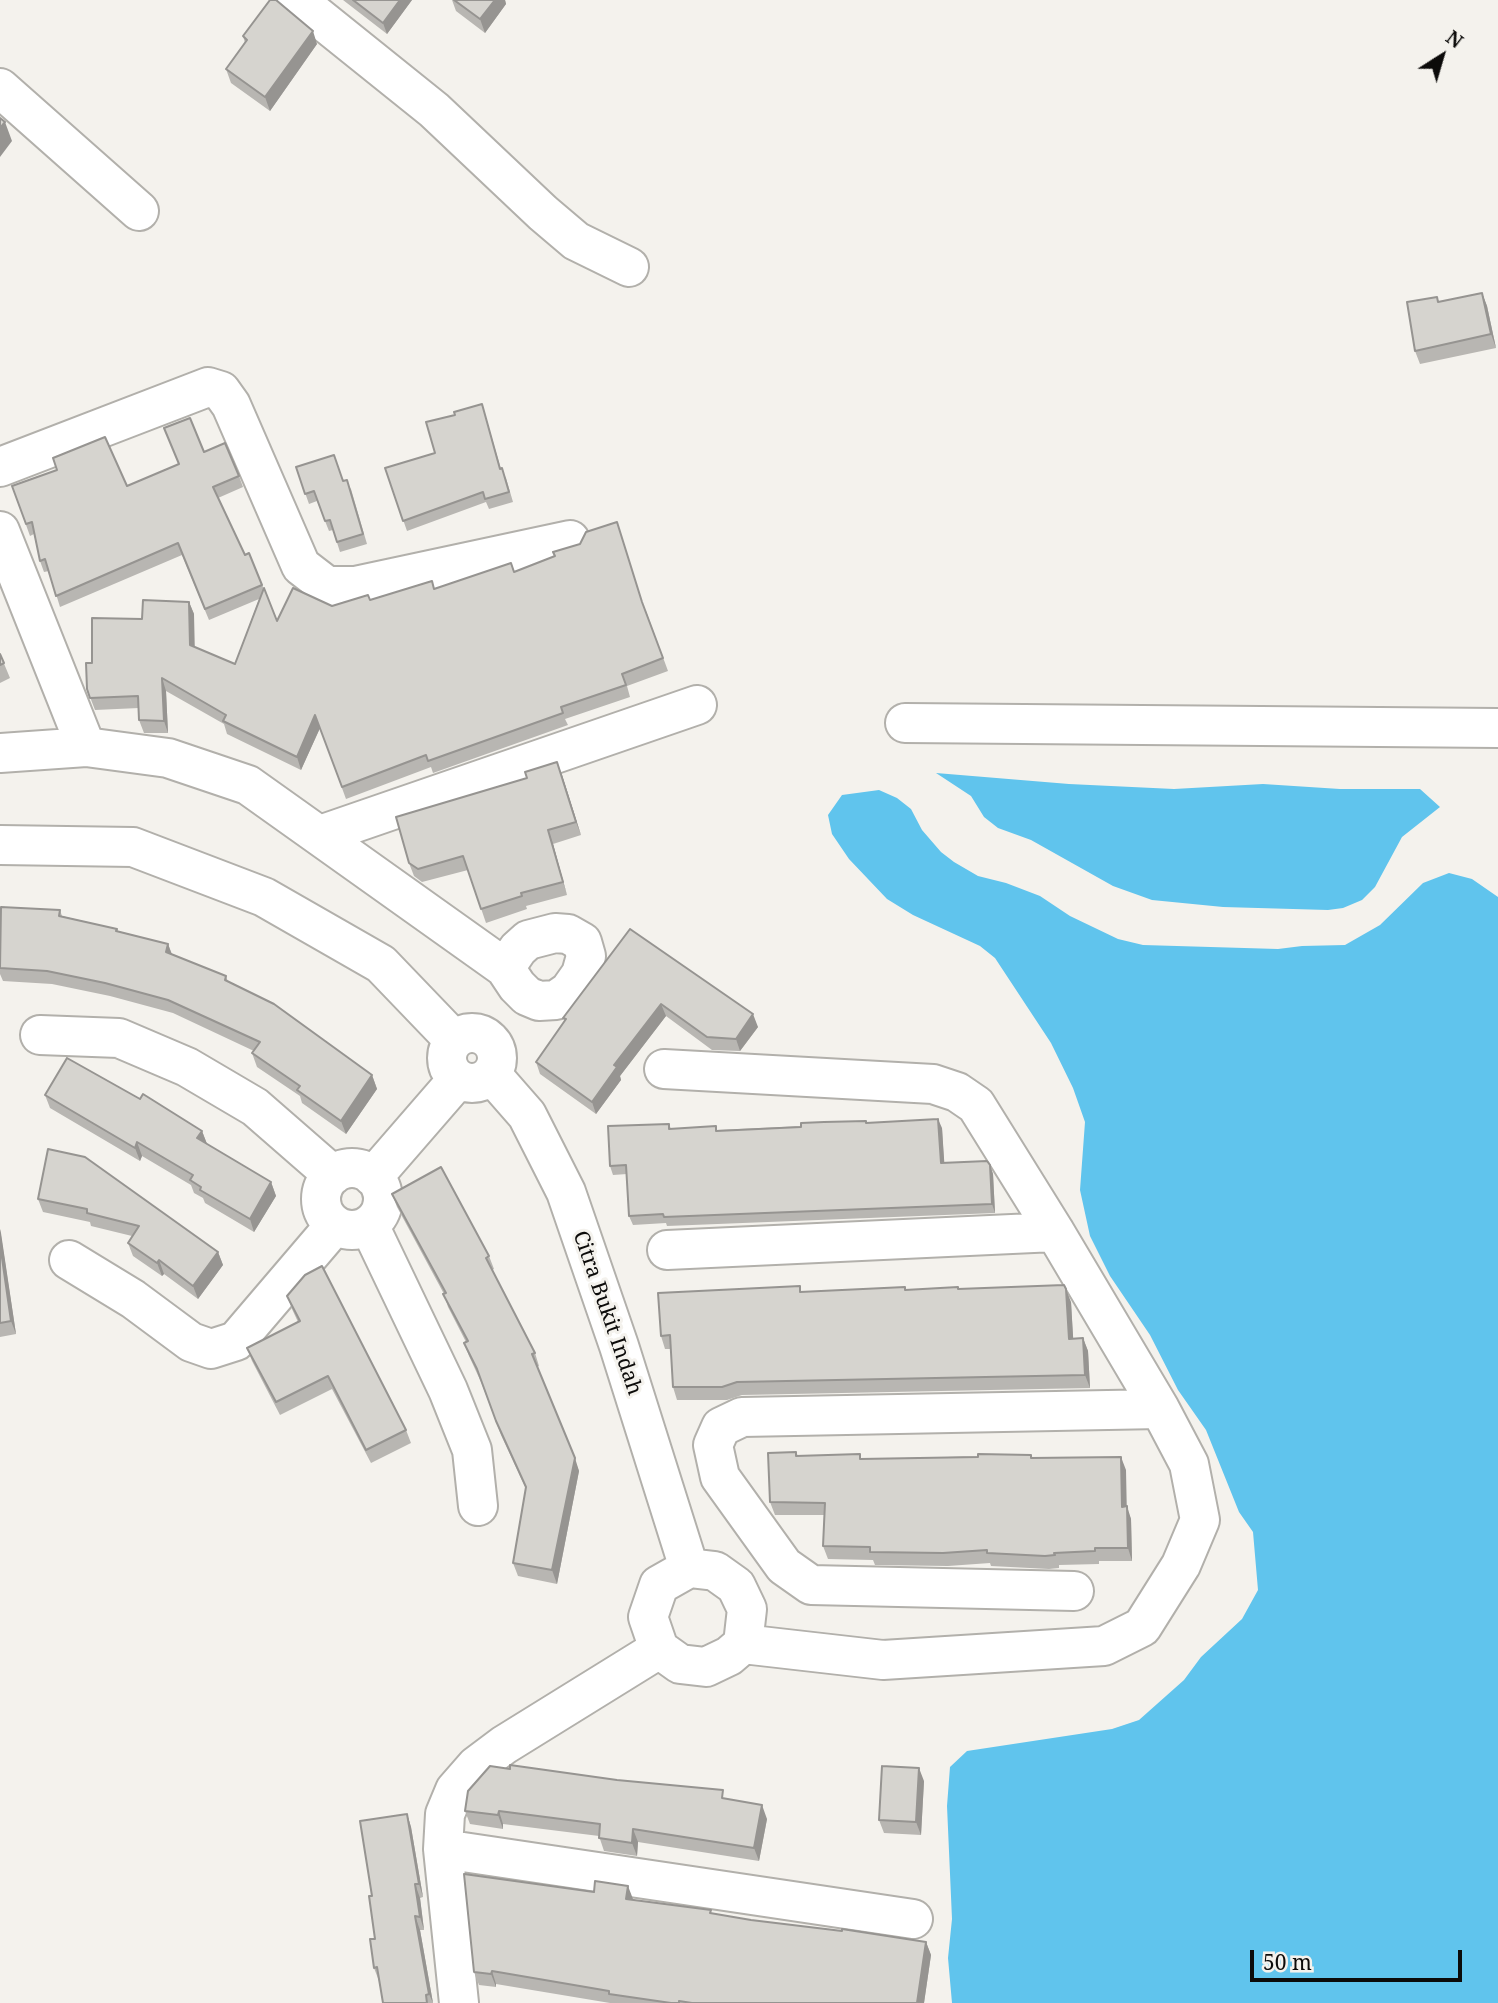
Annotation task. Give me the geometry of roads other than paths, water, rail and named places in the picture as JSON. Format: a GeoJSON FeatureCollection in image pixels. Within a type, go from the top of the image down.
{"type":"FeatureCollection","features":[{"type":"Feature","properties":{"kind":"street"},"geometry":{"type":"LineString","coordinates":[[296,0],[434,110],[576,241],[629,267]]}},
{"type":"Feature","properties":{"kind":"street"},"geometry":{"type":"LineString","coordinates":[[0,88],[139,211]]}},
{"type":"Feature","properties":{"kind":"street"},"geometry":{"type":"LineString","coordinates":[[0,467],[208,387],[221,391],[231,405],[301,566],[327,586],[355,586],[570,540]]}},
{"type":"Feature","properties":{"kind":"street"},"geometry":{"type":"LineString","coordinates":[[0,531],[86,747]]}},
{"type":"Feature","properties":{"kind":"street"},"geometry":{"type":"LineString","coordinates":[[320,835],[697,705]]}},
{"type":"Feature","properties":{"kind":"street"},"geometry":{"type":"LineString","coordinates":[[905,723],[1498,728]]}},
{"type":"Feature","properties":{"kind":"street"},"geometry":{"type":"LineString","coordinates":[[0,753],[86,747],[168,758],[248,785],[505,968]]}},
{"type":"Feature","properties":{"kind":"street","name":"Citra Bukit Indah"},"geometry":{"type":"LineString","coordinates":[[0,845],[133,847],[264,897],[381,964],[454,1040],[447,1053],[449,1068],[475,1077],[527,1115],[566,1192],[619,1346],[688,1568]]}},
{"type":"Feature","properties":{"kind":"street"},"geometry":{"type":"LineString","coordinates":[[40,1035],[119,1038],[187,1067],[255,1107],[333,1175]]}},
{"type":"Feature","properties":{"kind":"street"},"geometry":{"type":"LineString","coordinates":[[664,1069],[933,1084],[957,1092],[976,1105],[1160,1409],[1189,1465],[1200,1520],[1181,1565],[1142,1627],[1104,1646],[883,1660],[743,1644]]}},
{"type":"Feature","properties":{"kind":"street"},"geometry":{"type":"LineString","coordinates":[[373,1177],[475,1077]]}},
{"type":"Feature","properties":{"kind":"street"},"geometry":{"type":"LineString","coordinates":[[69,1260],[133,1299],[191,1342],[211,1349],[236,1341],[352,1225],[377,1217],[383,1196],[373,1177],[353,1168],[333,1175],[322,1191],[323,1210],[352,1225],[448,1391],[472,1450],[478,1506]]}},
{"type":"Feature","properties":{"kind":"street"},"geometry":{"type":"LineString","coordinates":[[667,1250],[1055,1232]]}},
{"type":"Feature","properties":{"kind":"street"},"geometry":{"type":"LineString","coordinates":[[1074,1591],[811,1585],[784,1566],[720,1477],[713,1445],[722,1427],[742,1417],[1160,1409]]}},
{"type":"Feature","properties":{"kind":"street"},"geometry":{"type":"LineString","coordinates":[[688,1568],[715,1571],[736,1586],[747,1609],[743,1644],[730,1656],[706,1667],[680,1664],[659,1649],[648,1617],[659,1585],[688,1568]]}},
{"type":"Feature","properties":{"kind":"street"},"geometry":{"type":"LineString","coordinates":[[459,2003],[443,1849],[445,1814],[455,1790],[476,1766],[504,1745],[659,1649]]}},
{"type":"Feature","properties":{"kind":"street"},"geometry":{"type":"LineString","coordinates":[[443,1849],[913,1919]]}},
{"type":"Feature","properties":{"kind":"water"},"geometry":{"type":"Polygon","coordinates":[[[936,773],[1174,789],[1263,784],[1340,789],[1420,789],[1440,807],[1402,837],[1375,887],[1362,900],[1343,908],[1328,910],[1223,907],[1152,900],[1113,886],[1031,840],[998,828],[984,817],[971,796],[936,773]]]}},
{"type":"Feature","properties":{"kind":"water"},"geometry":{"type":"Polygon","coordinates":[[[879,790],[897,798],[911,809],[922,830],[941,852],[954,862],[978,876],[1040,896],[1070,916],[1118,939],[1143,945],[1278,949],[1345,945],[1380,925],[1423,883],[1449,873],[1472,879],[1498,897],[1498,2003],[952,2003],[948,1958],[952,1919],[947,1806],[950,1767],[967,1751],[1112,1729],[1139,1720],[1184,1680],[1201,1657],[1242,1619],[1258,1590],[1253,1532],[1239,1512],[1206,1430],[1178,1390],[1150,1335],[1110,1276],[1090,1236],[1080,1190],[1085,1122],[1073,1088],[1051,1043],[995,958],[980,946],[913,915],[887,899],[849,859],[832,834],[828,815],[842,795],[879,790]]]}}]}
